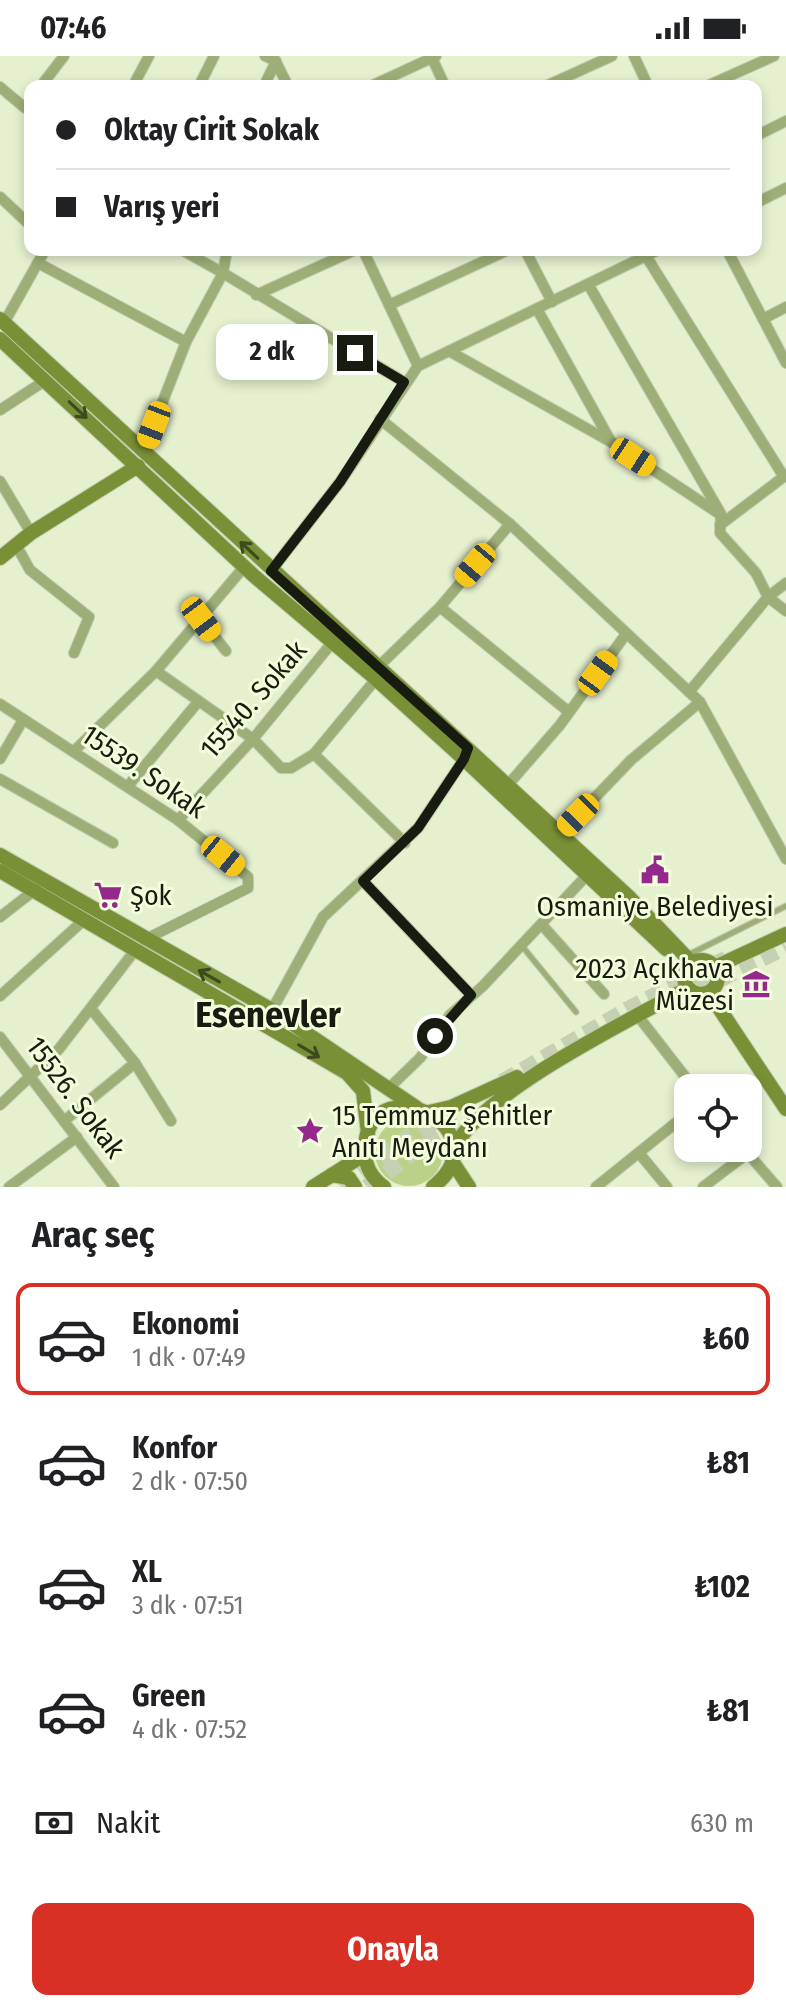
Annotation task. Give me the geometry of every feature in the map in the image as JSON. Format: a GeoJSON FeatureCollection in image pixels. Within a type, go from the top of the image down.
{"type":"FeatureCollection","features":[{"type":"Feature","properties":{"kind":"main road"},"geometry":{"type":"LineString","coordinates":[[2,321],[244,567],[311,617],[466,753],[687,972]]}},
{"type":"Feature","properties":{"kind":"main road"},"geometry":{"type":"LineString","coordinates":[[0,339],[271,571],[331,644],[377,673]]}},
{"type":"Feature","properties":{"kind":"main road"},"geometry":{"type":"LineString","coordinates":[[0,558],[31,533],[141,459]]}},
{"type":"Feature","properties":{"kind":"main road"},"geometry":{"type":"LineString","coordinates":[[368,1133],[386,1112],[423,1110],[465,1102],[493,1090],[687,972],[706,961],[717,971],[717,984],[709,993],[698,994],[687,972],[630,898],[507,786],[466,753]]}},
{"type":"Feature","properties":{"kind":"main road"},"geometry":{"type":"LineString","coordinates":[[0,855],[347,1073],[363,1091],[368,1169],[384,1187]]}},
{"type":"Feature","properties":{"kind":"main road"},"geometry":{"type":"LineString","coordinates":[[0,871],[85,919],[272,1010],[390,1087],[446,1127],[452,1155],[469,1187]]}},
{"type":"Feature","properties":{"kind":"main road"},"geometry":{"type":"LineString","coordinates":[[717,971],[786,934]]}},
{"type":"Feature","properties":{"kind":"main road"},"geometry":{"type":"LineString","coordinates":[[717,971],[786,944]]}},
{"type":"Feature","properties":{"kind":"main road"},"geometry":{"type":"LineString","coordinates":[[433,1187],[446,1174],[460,1135],[499,1098],[638,1016],[687,972]]}},
{"type":"Feature","properties":{"kind":"main road"},"geometry":{"type":"LineString","coordinates":[[709,993],[786,1109]]}},
{"type":"Feature","properties":{"kind":"main road"},"geometry":{"type":"LineString","coordinates":[[465,1102],[469,1112],[481,1117]]}},
{"type":"Feature","properties":{"kind":"main road"},"geometry":{"type":"LineString","coordinates":[[313,1187],[365,1154]]}},
{"type":"Feature","properties":{"kind":"main road"},"geometry":{"type":"LineString","coordinates":[[332,1175],[349,1178],[355,1187]]}},
{"type":"Feature","properties":{"kind":"street"},"geometry":{"type":"LineString","coordinates":[[46,80],[64,56]]}},
{"type":"Feature","properties":{"kind":"street"},"geometry":{"type":"LineString","coordinates":[[136,80],[149,56]]}},
{"type":"Feature","properties":{"kind":"street"},"geometry":{"type":"LineString","coordinates":[[202,80],[214,56]]}},
{"type":"Feature","properties":{"kind":"street"},"geometry":{"type":"LineString","coordinates":[[559,80],[612,56]]}},
{"type":"Feature","properties":{"kind":"street"},"geometry":{"type":"LineString","coordinates":[[634,56],[645,80]]}},
{"type":"Feature","properties":{"kind":"street"},"geometry":{"type":"LineString","coordinates":[[720,80],[774,56]]}},
{"type":"Feature","properties":{"kind":"street"},"geometry":{"type":"LineString","coordinates":[[266,80],[273,57]]}},
{"type":"Feature","properties":{"kind":"street"},"geometry":{"type":"LineString","coordinates":[[273,57],[285,80]]}},
{"type":"Feature","properties":{"kind":"street"},"geometry":{"type":"LineString","coordinates":[[384,80],[433,57],[443,80]]}},
{"type":"Feature","properties":{"kind":"street"},"geometry":{"type":"LineString","coordinates":[[0,87],[24,105]]}},
{"type":"Feature","properties":{"kind":"street"},"geometry":{"type":"LineString","coordinates":[[762,133],[786,121]]}},
{"type":"Feature","properties":{"kind":"street"},"geometry":{"type":"LineString","coordinates":[[762,200],[786,188]]}},
{"type":"Feature","properties":{"kind":"street"},"geometry":{"type":"LineString","coordinates":[[0,197],[24,219]]}},
{"type":"Feature","properties":{"kind":"street"},"geometry":{"type":"LineString","coordinates":[[2,321],[42,256]]}},
{"type":"Feature","properties":{"kind":"street"},"geometry":{"type":"LineString","coordinates":[[193,256],[404,382]]}},
{"type":"Feature","properties":{"kind":"street"},"geometry":{"type":"LineString","coordinates":[[141,459],[186,342],[223,273],[226,256]]}},
{"type":"Feature","properties":{"kind":"street"},"geometry":{"type":"LineString","coordinates":[[256,295],[342,256]]}},
{"type":"Feature","properties":{"kind":"street"},"geometry":{"type":"LineString","coordinates":[[366,256],[418,366]]}},
{"type":"Feature","properties":{"kind":"street"},"geometry":{"type":"LineString","coordinates":[[389,305],[495,256]]}},
{"type":"Feature","properties":{"kind":"street"},"geometry":{"type":"LineString","coordinates":[[528,256],[552,302]]}},
{"type":"Feature","properties":{"kind":"street"},"geometry":{"type":"LineString","coordinates":[[271,571],[340,482],[404,382],[418,366],[646,256],[785,476],[720,520]]}},
{"type":"Feature","properties":{"kind":"street"},"geometry":{"type":"LineString","coordinates":[[730,256],[786,363]]}},
{"type":"Feature","properties":{"kind":"street"},"geometry":{"type":"LineString","coordinates":[[38,263],[186,342]]}},
{"type":"Feature","properties":{"kind":"street"},"geometry":{"type":"LineString","coordinates":[[588,284],[720,520],[720,533],[756,573],[768,597],[786,611]]}},
{"type":"Feature","properties":{"kind":"street"},"geometry":{"type":"LineString","coordinates":[[763,319],[786,307]]}},
{"type":"Feature","properties":{"kind":"street"},"geometry":{"type":"LineString","coordinates":[[537,309],[611,442]]}},
{"type":"Feature","properties":{"kind":"street"},"geometry":{"type":"LineString","coordinates":[[449,351],[611,442],[720,520]]}},
{"type":"Feature","properties":{"kind":"street"},"geometry":{"type":"LineString","coordinates":[[0,410],[46,380]]}},
{"type":"Feature","properties":{"kind":"street"},"geometry":{"type":"LineString","coordinates":[[380,419],[510,524],[700,702],[786,859]]}},
{"type":"Feature","properties":{"kind":"street"},"geometry":{"type":"LineString","coordinates":[[0,481],[31,533]]}},
{"type":"Feature","properties":{"kind":"street"},"geometry":{"type":"LineString","coordinates":[[156,671],[253,739],[281,768],[291,768],[314,754],[377,673],[440,607],[510,524]]}},
{"type":"Feature","properties":{"kind":"street"},"geometry":{"type":"LineString","coordinates":[[16,545],[30,570],[89,617],[74,653]]}},
{"type":"Feature","properties":{"kind":"street"},"geometry":{"type":"LineString","coordinates":[[74,751],[156,671],[244,567]]}},
{"type":"Feature","properties":{"kind":"street"},"geometry":{"type":"LineString","coordinates":[[689,692],[768,597],[786,583]]}},
{"type":"Feature","properties":{"kind":"street"},"geometry":{"type":"LineString","coordinates":[[440,607],[569,712]]}},
{"type":"Feature","properties":{"kind":"street"},"geometry":{"type":"LineString","coordinates":[[201,619],[226,651]]}},
{"type":"Feature","properties":{"kind":"street"},"geometry":{"type":"LineString","coordinates":[[507,786],[569,712],[626,634]]}},
{"type":"Feature","properties":{"kind":"street","name":"15540. Sokak"},"geometry":{"type":"LineString","coordinates":[[178,820],[253,739],[331,644]]}},
{"type":"Feature","properties":{"kind":"street"},"geometry":{"type":"LineString","coordinates":[[128,786],[198,702]]}},
{"type":"Feature","properties":{"kind":"street"},"geometry":{"type":"LineString","coordinates":[[560,834],[631,760],[700,702]]}},
{"type":"Feature","properties":{"kind":"street","name":"15539. Sokak"},"geometry":{"type":"LineString","coordinates":[[0,704],[178,820],[250,881],[248,888],[140,944]]}},
{"type":"Feature","properties":{"kind":"street"},"geometry":{"type":"LineString","coordinates":[[0,759],[23,720]]}},
{"type":"Feature","properties":{"kind":"street"},"geometry":{"type":"LineString","coordinates":[[272,1010],[323,917],[405,843],[466,753]]}},
{"type":"Feature","properties":{"kind":"street"},"geometry":{"type":"LineString","coordinates":[[314,754],[405,843]]}},
{"type":"Feature","properties":{"kind":"street"},"geometry":{"type":"LineString","coordinates":[[0,779],[113,843]]}},
{"type":"Feature","properties":{"kind":"street"},"geometry":{"type":"LineString","coordinates":[[390,1087],[420,1058],[450,1015],[522,946],[588,874]]}},
{"type":"Feature","properties":{"kind":"street"},"geometry":{"type":"LineString","coordinates":[[363,881],[471,995]]}},
{"type":"Feature","properties":{"kind":"street"},"geometry":{"type":"LineString","coordinates":[[0,917],[36,889]]}},
{"type":"Feature","properties":{"kind":"street"},"geometry":{"type":"LineString","coordinates":[[0,996],[85,919]]}},
{"type":"Feature","properties":{"kind":"street"},"geometry":{"type":"LineString","coordinates":[[542,925],[604,994]]}},
{"type":"Feature","properties":{"kind":"street"},"geometry":{"type":"LineString","coordinates":[[0,1105],[92,1010],[140,944]]}},
{"type":"Feature","properties":{"kind":"street"},"geometry":{"type":"LineString","coordinates":[[92,1010],[135,1063],[171,1121]]}},
{"type":"Feature","properties":{"kind":"street"},"geometry":{"type":"LineString","coordinates":[[638,1016],[683,1074]]}},
{"type":"Feature","properties":{"kind":"street","name":"15526. Sokak"},"geometry":{"type":"LineString","coordinates":[[0,1037],[32,1075],[114,1187]]}},
{"type":"Feature","properties":{"kind":"street"},"geometry":{"type":"LineString","coordinates":[[64,1121],[135,1063]]}},
{"type":"Feature","properties":{"kind":"street"},"geometry":{"type":"LineString","coordinates":[[596,1187],[674,1124]]}},
{"type":"Feature","properties":{"kind":"street"},"geometry":{"type":"LineString","coordinates":[[9,1187],[77,1137]]}},
{"type":"Feature","properties":{"kind":"street"},"geometry":{"type":"LineString","coordinates":[[639,1153],[667,1187]]}},
{"type":"Feature","properties":{"kind":"street"},"geometry":{"type":"LineString","coordinates":[[703,1187],[733,1162]]}},
{"type":"Feature","properties":{"kind":"street"},"geometry":{"type":"LineString","coordinates":[[755,1162],[777,1187]]}},
{"type":"Feature","properties":{"kind":"lane"},"geometry":{"type":"LineString","coordinates":[[687,972],[786,906]]}},
{"type":"Feature","properties":{"kind":"lane"},"geometry":{"type":"LineString","coordinates":[[522,946],[576,1012]]}},
{"type":"Feature","properties":{"kind":"green space"},"geometry":{"type":"Polygon","coordinates":[[[402,1118],[416,1118],[428,1123],[438,1133],[443,1152],[438,1171],[428,1181],[416,1186],[402,1186],[390,1181],[380,1171],[375,1159],[375,1145],[380,1133],[390,1123],[402,1118]]]}},
{"type":"Feature","properties":{"kind":"tunnel"},"geometry":{"type":"LineString","coordinates":[[676,1001],[786,947]]}},
{"type":"Feature","properties":{"kind":"tunnel"},"geometry":{"type":"LineString","coordinates":[[502,1082],[628,1009],[727,958]]}},
{"type":"Feature","properties":{"kind":"tunnel"},"geometry":{"type":"LineString","coordinates":[[367,1187],[420,1148],[483,1112]]}},
{"type":"Feature","properties":{"kind":"tunnel"},"geometry":{"type":"LineString","coordinates":[[341,1187],[411,1135],[447,1114]]}},
{"type":"Feature","properties":{"kind":"place","name":"Osmaniye Belediyesi"},"geometry":{"type":"Point","coordinates":[655,870]}},
{"type":"Feature","properties":{"kind":"place","name":"Şok"},"geometry":{"type":"Point","coordinates":[108,895]}},
{"type":"Feature","properties":{"kind":"place","name":"2023 Açıkhava Müzesi"},"geometry":{"type":"Point","coordinates":[756,984]}},
{"type":"Feature","properties":{"kind":"place","name":"15 Temmuz Şehitler Anıtı Meydanı"},"geometry":{"type":"Point","coordinates":[310,1131]}},
{"type":"Feature","properties":{"kind":"district","name":"Esenevler"},"geometry":{"type":"Point","coordinates":[268,1014]}},
{"type":"Feature","properties":{"kind":"route"},"geometry":{"type":"LineString","coordinates":[[355,353],[404,382],[340,482],[271,571],[468,748],[464,759],[443,786],[418,828],[363,881],[471,995],[450,1015],[435,1036]]}}]}
